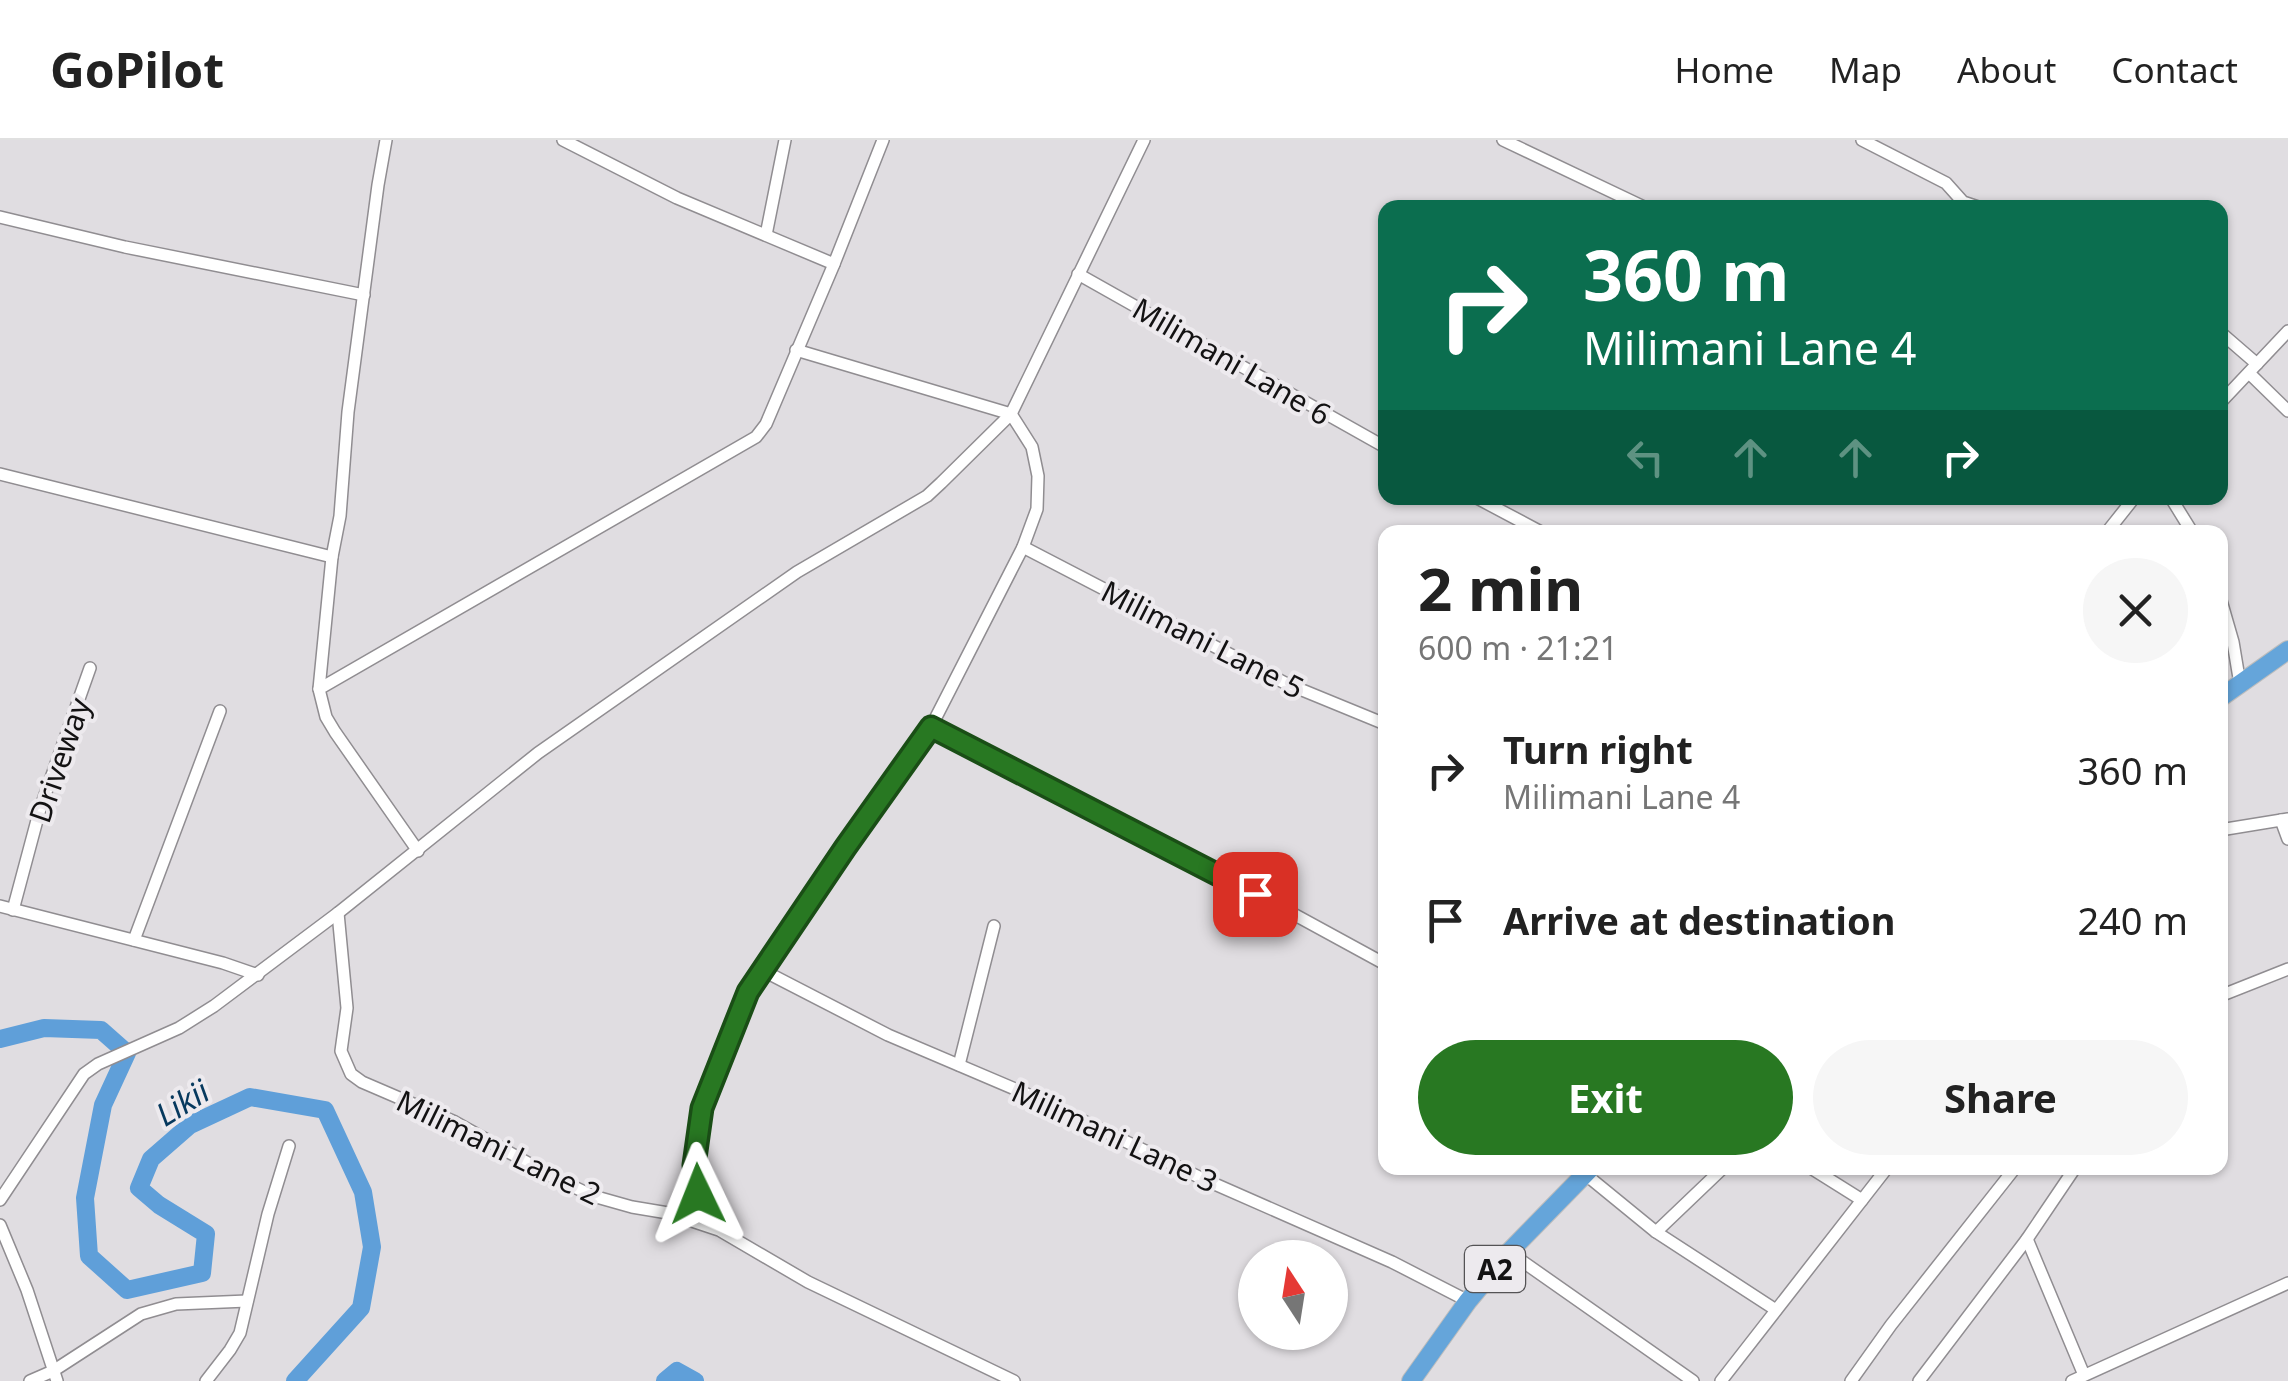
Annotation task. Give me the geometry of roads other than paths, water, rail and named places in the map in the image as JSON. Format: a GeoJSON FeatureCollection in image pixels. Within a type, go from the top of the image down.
{"type":"FeatureCollection","features":[{"type":"Feature","properties":{"kind":"highway"},"geometry":{"type":"LineString","coordinates":[[2228,692],[2288,650]]}},
{"type":"Feature","properties":{"kind":"highway","name":"A2"},"geometry":{"type":"LineString","coordinates":[[1410,1381],[1509,1252],[1584,1175]]}},
{"type":"Feature","properties":{"kind":"street"},"geometry":{"type":"LineString","coordinates":[[386,140],[348,412],[319,689],[326,717],[335,732],[418,850]]}},
{"type":"Feature","properties":{"kind":"street"},"geometry":{"type":"LineString","coordinates":[[563,140],[677,198],[834,264]]}},
{"type":"Feature","properties":{"kind":"street"},"geometry":{"type":"LineString","coordinates":[[766,235],[785,140]]}},
{"type":"Feature","properties":{"kind":"street"},"geometry":{"type":"LineString","coordinates":[[319,689],[750,442],[766,424],[883,140]]}},
{"type":"Feature","properties":{"kind":"street"},"geometry":{"type":"LineString","coordinates":[[0,1200],[84,1074],[194,1020],[338,913],[538,753],[797,572],[927,496],[1011,414],[1144,140]]}},
{"type":"Feature","properties":{"kind":"street"},"geometry":{"type":"LineString","coordinates":[[1503,140],[1629,200]]}},
{"type":"Feature","properties":{"kind":"street"},"geometry":{"type":"LineString","coordinates":[[1862,140],[1946,183],[1961,200]]}},
{"type":"Feature","properties":{"kind":"street"},"geometry":{"type":"LineString","coordinates":[[0,217],[125,247],[364,294]]}},
{"type":"Feature","properties":{"kind":"street","name":"Milimani Lane 6"},"geometry":{"type":"LineString","coordinates":[[1078,274],[1378,444]]}},
{"type":"Feature","properties":{"kind":"street"},"geometry":{"type":"LineString","coordinates":[[2228,395],[2288,331]]}},
{"type":"Feature","properties":{"kind":"street"},"geometry":{"type":"LineString","coordinates":[[2228,341],[2288,411]]}},
{"type":"Feature","properties":{"kind":"street"},"geometry":{"type":"LineString","coordinates":[[702,1222],[694,1165],[702,1108],[748,992],[931,727],[1023,547],[1037,509],[1038,476],[1032,446],[1011,414],[796,350]]}},
{"type":"Feature","properties":{"kind":"street"},"geometry":{"type":"LineString","coordinates":[[0,474],[332,557]]}},
{"type":"Feature","properties":{"kind":"street"},"geometry":{"type":"LineString","coordinates":[[1490,505],[1527,525]]}},
{"type":"Feature","properties":{"kind":"street"},"geometry":{"type":"LineString","coordinates":[[2113,525],[2128,505]]}},
{"type":"Feature","properties":{"kind":"street","name":"Milimani Lane 5"},"geometry":{"type":"LineString","coordinates":[[1023,547],[1285,683],[1378,721]]}},
{"type":"Feature","properties":{"kind":"street"},"geometry":{"type":"LineString","coordinates":[[2228,624],[2240,684]]}},
{"type":"Feature","properties":{"kind":"street","name":"Driveway"},"geometry":{"type":"LineString","coordinates":[[6,908],[90,668]]}},
{"type":"Feature","properties":{"kind":"street"},"geometry":{"type":"LineString","coordinates":[[134,940],[220,712]]}},
{"type":"Feature","properties":{"kind":"street"},"geometry":{"type":"LineString","coordinates":[[931,727],[1378,960]]}},
{"type":"Feature","properties":{"kind":"street"},"geometry":{"type":"LineString","coordinates":[[2228,829],[2284,820],[2288,839]]}},
{"type":"Feature","properties":{"kind":"street"},"geometry":{"type":"LineString","coordinates":[[6,908],[258,975]]}},
{"type":"Feature","properties":{"kind":"street","name":"Milimani Lane 2"},"geometry":{"type":"LineString","coordinates":[[338,913],[347,1018],[341,1051],[351,1074],[362,1082],[455,1122],[593,1196],[702,1222],[808,1282],[1014,1381]]}},
{"type":"Feature","properties":{"kind":"street"},"geometry":{"type":"LineString","coordinates":[[959,1065],[994,926]]}},
{"type":"Feature","properties":{"kind":"street"},"geometry":{"type":"LineString","coordinates":[[2228,993],[2288,969]]}},
{"type":"Feature","properties":{"kind":"street","name":"Milimani Lane 3"},"geometry":{"type":"LineString","coordinates":[[762,970],[888,1035],[1036,1098],[1468,1301]]}},
{"type":"Feature","properties":{"kind":"street"},"geometry":{"type":"LineString","coordinates":[[206,1381],[240,1332],[289,1146]]}},
{"type":"Feature","properties":{"kind":"street"},"geometry":{"type":"LineString","coordinates":[[1592,1175],[1656,1232],[1776,1310]]}},
{"type":"Feature","properties":{"kind":"street"},"geometry":{"type":"LineString","coordinates":[[1656,1232],[1715,1175]]}},
{"type":"Feature","properties":{"kind":"street"},"geometry":{"type":"LineString","coordinates":[[1822,1175],[1862,1200]]}},
{"type":"Feature","properties":{"kind":"street"},"geometry":{"type":"LineString","coordinates":[[1722,1381],[1882,1175]]}},
{"type":"Feature","properties":{"kind":"street"},"geometry":{"type":"LineString","coordinates":[[1851,1381],[2010,1175]]}},
{"type":"Feature","properties":{"kind":"street"},"geometry":{"type":"LineString","coordinates":[[1919,1381],[2070,1175]]}},
{"type":"Feature","properties":{"kind":"street"},"geometry":{"type":"LineString","coordinates":[[0,1225],[27,1290],[55,1376]]}},
{"type":"Feature","properties":{"kind":"street"},"geometry":{"type":"LineString","coordinates":[[2027,1238],[2084,1375]]}},
{"type":"Feature","properties":{"kind":"street"},"geometry":{"type":"LineString","coordinates":[[1509,1252],[1694,1381]]}},
{"type":"Feature","properties":{"kind":"street"},"geometry":{"type":"LineString","coordinates":[[2072,1381],[2288,1283]]}},
{"type":"Feature","properties":{"kind":"street"},"geometry":{"type":"LineString","coordinates":[[30,1381],[55,1376],[140,1314],[156,1308],[248,1300]]}},
{"type":"Feature","properties":{"kind":"waterway","name":"Likii"},"geometry":{"type":"LineString","coordinates":[[0,1039],[44,1028],[101,1030],[127,1053],[103,1105],[85,1198],[89,1256],[127,1290],[202,1273],[206,1234],[139,1188],[151,1159],[190,1125],[250,1097],[325,1110],[363,1192],[372,1247],[361,1308],[295,1381]]}},
{"type":"Feature","properties":{"kind":"waterway","name":"Likii"},"geometry":{"type":"LineString","coordinates":[[665,1381],[677,1371],[695,1381]]}}]}
